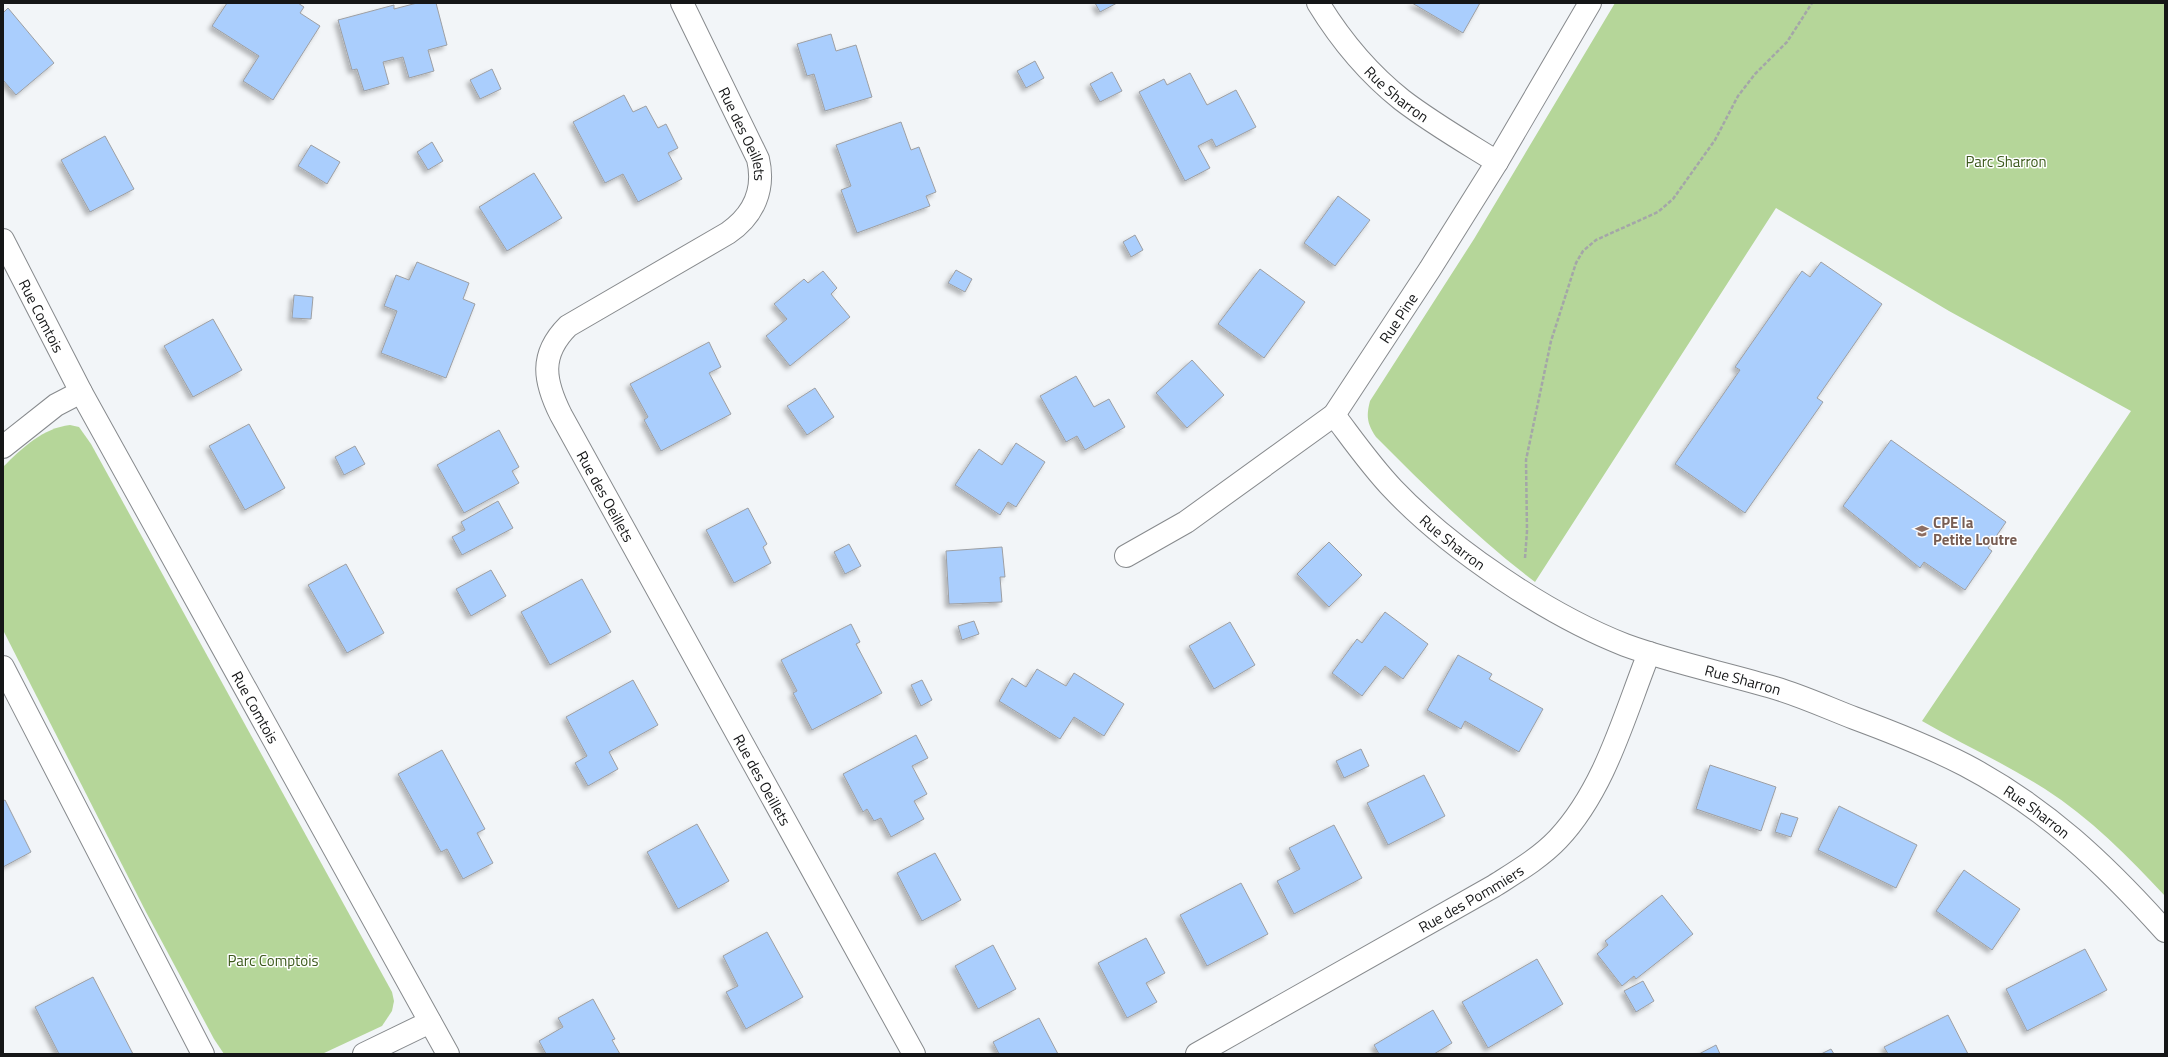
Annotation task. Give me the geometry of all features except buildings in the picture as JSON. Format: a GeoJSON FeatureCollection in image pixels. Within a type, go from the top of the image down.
{"type":"FeatureCollection","features":[{"type":"Feature","properties":{"kind":"street","name":"Rue des Oeillets"},"geometry":{"type":"LineString","coordinates":[[682,3],[758,159],[761,180],[756,201],[745,219],[728,233],[568,326],[555,341],[550,351],[547,381],[554,400],[565,422],[914,1054]]}},
{"type":"Feature","properties":{"kind":"street","name":"Rue Sharron"},"geometry":{"type":"LineString","coordinates":[[1318,3],[1329,21],[1358,58],[1401,99],[1497,162]]}},
{"type":"Feature","properties":{"kind":"street","name":"Rue Pine"},"geometry":{"type":"LineString","coordinates":[[1126,556],[1186,522],[1334,415],[1430,269],[1497,162],[1590,3]]}},
{"type":"Feature","properties":{"kind":"street","name":"Rue Comtois"},"geometry":{"type":"LineString","coordinates":[[3,240],[81,392],[448,1054]]}},
{"type":"Feature","properties":{"kind":"street"},"geometry":{"type":"LineString","coordinates":[[3,448],[56,405],[81,392]]}},
{"type":"Feature","properties":{"kind":"street","name":"Rue Sharron"},"geometry":{"type":"LineString","coordinates":[[1334,415],[1393,490],[1454,543],[1513,584],[1570,619],[1597,633],[1649,653],[1778,689],[1876,726],[1964,764],[1995,782],[2063,829],[2117,880],[2165,931]]}},
{"type":"Feature","properties":{"kind":"street","name":"Rue des Pommiers"},"geometry":{"type":"LineString","coordinates":[[1198,1054],[1494,886],[1528,865],[1557,839],[1578,814],[1595,785],[1649,653]]}},
{"type":"Feature","properties":{"kind":"street"},"geometry":{"type":"LineString","coordinates":[[3,667],[203,1054]]}},
{"type":"Feature","properties":{"kind":"street"},"geometry":{"type":"LineString","coordinates":[[364,1054],[430,1022]]}},
{"type":"Feature","properties":{"kind":"path"},"geometry":{"type":"LineString","coordinates":[[1524,560],[1527,531],[1526,460],[1551,341],[1576,263],[1583,251],[1596,240],[1658,212],[1673,199],[1715,140],[1738,96],[1755,74],[1787,42],[1812,3]]}},
{"type":"Feature","properties":{"kind":"green space","name":"Parc Sharron"},"geometry":{"type":"Polygon","coordinates":[[[1615,3],[2165,3],[2165,896],[2093,825],[2062,800],[2015,771],[1922,721],[2131,411],[1949,311],[1776,208],[1535,582],[1493,548],[1453,512],[1376,437],[1368,420],[1370,401],[1474,239],[1615,3]]]}},
{"type":"Feature","properties":{"kind":"green space","name":"Parc Comptois"},"geometry":{"type":"Polygon","coordinates":[[[70,425],[79,427],[91,444],[392,992],[394,1001],[392,1011],[382,1026],[322,1054],[224,1054],[214,1039],[146,912],[3,630],[3,467],[25,446],[34,440],[51,430],[70,425]]]}},
{"type":"Feature","properties":{"kind":"place","name":"CPE la Petite Loutre"},"geometry":{"type":"Point","coordinates":[1922,531]}}]}
